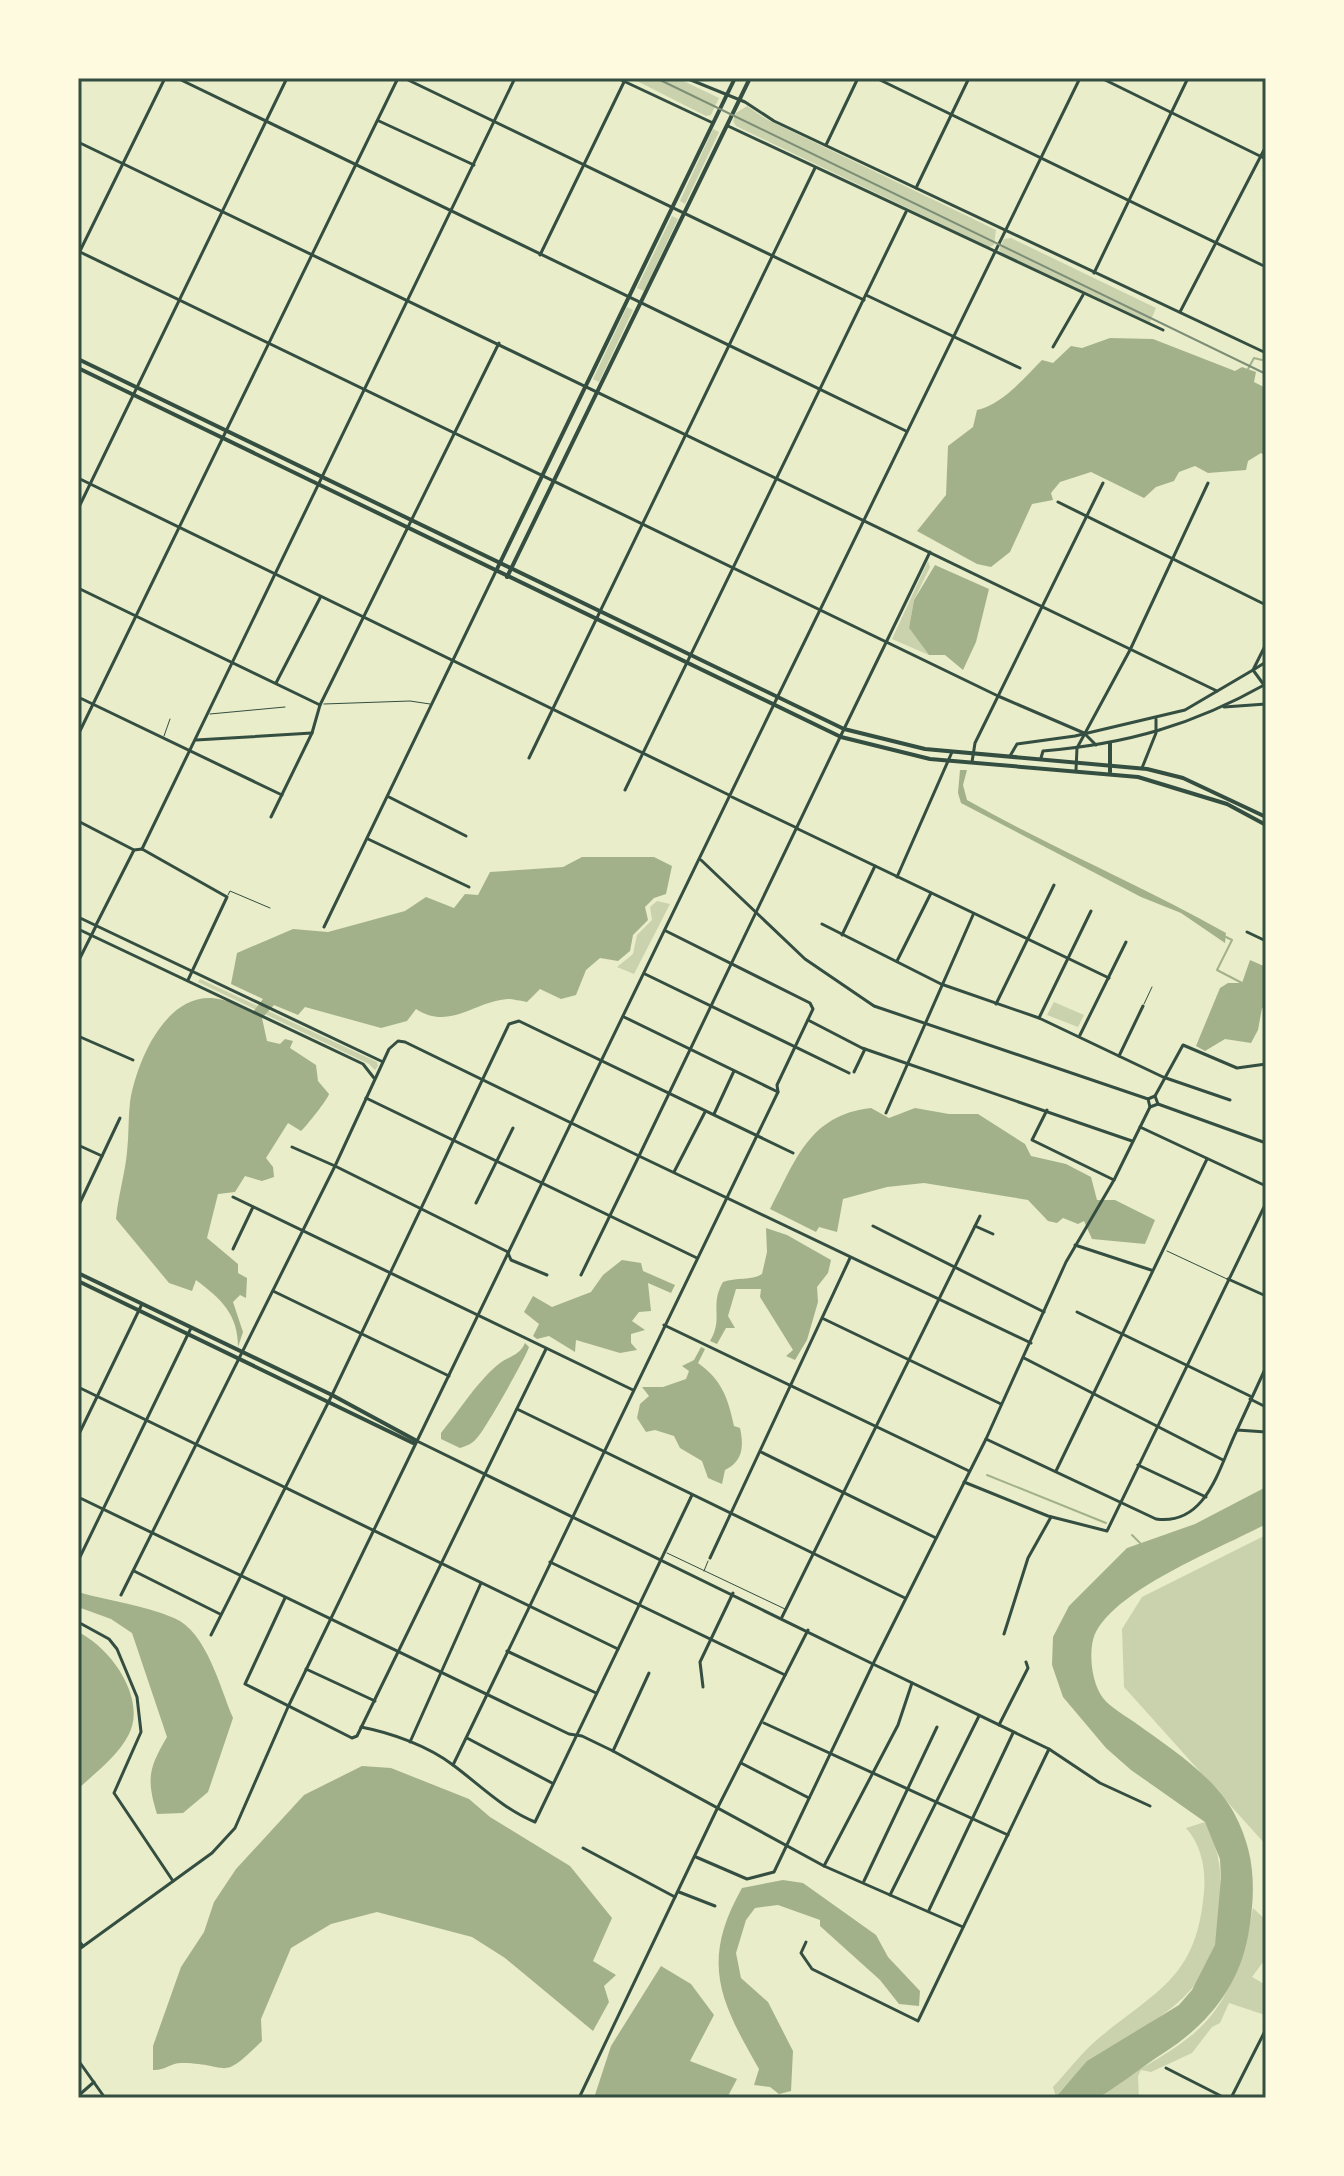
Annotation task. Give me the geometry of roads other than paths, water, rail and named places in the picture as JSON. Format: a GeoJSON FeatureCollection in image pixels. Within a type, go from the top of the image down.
{"type":"FeatureCollection","features":[{"type":"Feature","properties":{"kind":"main road"},"geometry":{"type":"LineString","coordinates":[[496,571],[735,78]]}},
{"type":"Feature","properties":{"kind":"main road"},"geometry":{"type":"LineString","coordinates":[[507,577],[750,78]]}},
{"type":"Feature","properties":{"kind":"main road"},"geometry":{"type":"LineString","coordinates":[[713,123],[726,125]]}},
{"type":"Feature","properties":{"kind":"main road"},"geometry":{"type":"LineString","coordinates":[[78,359],[844,729],[886,742],[952,752],[1112,763],[1141,768],[1183,778],[1266,817]]}},
{"type":"Feature","properties":{"kind":"main road"},"geometry":{"type":"LineString","coordinates":[[78,368],[841,737],[879,749],[948,760],[1110,772],[1157,781],[1213,799],[1266,825]]}},
{"type":"Feature","properties":{"kind":"main road"},"geometry":{"type":"LineString","coordinates":[[516,529],[528,534]]}},
{"type":"Feature","properties":{"kind":"main road"},"geometry":{"type":"LineString","coordinates":[[508,546],[519,551]]}},
{"type":"Feature","properties":{"kind":"main road"},"geometry":{"type":"LineString","coordinates":[[1110,743],[1110,772]]}},
{"type":"Feature","properties":{"kind":"main road"},"geometry":{"type":"LineString","coordinates":[[78,1273],[142,1304],[238,1359],[413,1443],[417,1441]]}},
{"type":"Feature","properties":{"kind":"main road"},"geometry":{"type":"LineString","coordinates":[[78,1281],[139,1311],[242,1352],[332,1395],[417,1441]]}},
{"type":"Feature","properties":{"kind":"street"},"geometry":{"type":"LineString","coordinates":[[165,78],[79,252],[182,299],[998,696],[1084,733],[1096,745]]}},
{"type":"Feature","properties":{"kind":"street"},"geometry":{"type":"LineString","coordinates":[[177,78],[906,431]]}},
{"type":"Feature","properties":{"kind":"street"},"geometry":{"type":"LineString","coordinates":[[78,509],[287,78]]}},
{"type":"Feature","properties":{"kind":"street"},"geometry":{"type":"LineString","coordinates":[[78,735],[398,78]]}},
{"type":"Feature","properties":{"kind":"street"},"geometry":{"type":"LineString","coordinates":[[404,78],[685,214],[1020,368]]}},
{"type":"Feature","properties":{"kind":"street"},"geometry":{"type":"LineString","coordinates":[[142,849],[210,714],[515,78]]}},
{"type":"Feature","properties":{"kind":"street"},"geometry":{"type":"LineString","coordinates":[[617,78],[713,123]]}},
{"type":"Feature","properties":{"kind":"street"},"geometry":{"type":"LineString","coordinates":[[686,78],[740,99],[826,145],[1004,231],[1266,353]]}},
{"type":"Feature","properties":{"kind":"street"},"geometry":{"type":"LineString","coordinates":[[826,145],[858,78]]}},
{"type":"Feature","properties":{"kind":"street"},"geometry":{"type":"LineString","coordinates":[[876,78],[1266,267]]}},
{"type":"Feature","properties":{"kind":"street"},"geometry":{"type":"LineString","coordinates":[[916,188],[969,78]]}},
{"type":"Feature","properties":{"kind":"street"},"geometry":{"type":"LineString","coordinates":[[78,1950],[212,1853],[235,1828],[306,1669],[1080,78]]}},
{"type":"Feature","properties":{"kind":"street"},"geometry":{"type":"LineString","coordinates":[[1101,78],[1266,159]]}},
{"type":"Feature","properties":{"kind":"street"},"geometry":{"type":"LineString","coordinates":[[1094,273],[1188,78]]}},
{"type":"Feature","properties":{"kind":"street"},"geometry":{"type":"LineString","coordinates":[[540,255],[624,82]]}},
{"type":"Feature","properties":{"kind":"street"},"geometry":{"type":"LineString","coordinates":[[378,120],[474,165]]}},
{"type":"Feature","properties":{"kind":"street"},"geometry":{"type":"LineString","coordinates":[[726,125],[993,253],[1163,330]]}},
{"type":"Feature","properties":{"kind":"street"},"geometry":{"type":"LineString","coordinates":[[78,142],[1217,691]]}},
{"type":"Feature","properties":{"kind":"street"},"geometry":{"type":"LineString","coordinates":[[1180,312],[1266,146]]}},
{"type":"Feature","properties":{"kind":"street"},"geometry":{"type":"LineString","coordinates":[[529,758],[815,168]]}},
{"type":"Feature","properties":{"kind":"street"},"geometry":{"type":"LineString","coordinates":[[625,790],[906,212]]}},
{"type":"Feature","properties":{"kind":"street"},"geometry":{"type":"LineString","coordinates":[[1053,347],[1083,295]]}},
{"type":"Feature","properties":{"kind":"street"},"geometry":{"type":"LineString","coordinates":[[271,817],[312,733],[320,705],[499,343]]}},
{"type":"Feature","properties":{"kind":"street"},"geometry":{"type":"LineString","coordinates":[[78,478],[1109,978]]}},
{"type":"Feature","properties":{"kind":"street"},"geometry":{"type":"LineString","coordinates":[[972,762],[998,696],[1103,483]]}},
{"type":"Feature","properties":{"kind":"street"},"geometry":{"type":"LineString","coordinates":[[1076,770],[1077,748],[1130,650],[1208,483]]}},
{"type":"Feature","properties":{"kind":"street"},"geometry":{"type":"LineString","coordinates":[[1058,502],[1266,605]]}},
{"type":"Feature","properties":{"kind":"street"},"geometry":{"type":"LineString","coordinates":[[581,1275],[930,552]]}},
{"type":"Feature","properties":{"kind":"street"},"geometry":{"type":"LineString","coordinates":[[324,927],[496,571]]}},
{"type":"Feature","properties":{"kind":"street"},"geometry":{"type":"LineString","coordinates":[[78,588],[320,705]]}},
{"type":"Feature","properties":{"kind":"street"},"geometry":{"type":"LineString","coordinates":[[276,683],[321,596]]}},
{"type":"Feature","properties":{"kind":"street"},"geometry":{"type":"LineString","coordinates":[[1253,670],[1266,644]]}},
{"type":"Feature","properties":{"kind":"street"},"geometry":{"type":"LineString","coordinates":[[1010,756],[1017,744],[1156,719],[1185,710],[1266,662]]}},
{"type":"Feature","properties":{"kind":"street"},"geometry":{"type":"LineString","coordinates":[[1041,758],[1043,751],[1110,743],[1156,733],[1189,721],[1265,684],[1253,670]]}},
{"type":"Feature","properties":{"kind":"street"},"geometry":{"type":"LineString","coordinates":[[78,697],[282,795]]}},
{"type":"Feature","properties":{"kind":"street"},"geometry":{"type":"LineString","coordinates":[[1220,707],[1266,704]]}},
{"type":"Feature","properties":{"kind":"street"},"geometry":{"type":"LineString","coordinates":[[1185,710],[1189,721]]}},
{"type":"Feature","properties":{"kind":"street"},"geometry":{"type":"LineString","coordinates":[[1141,768],[1156,733],[1156,719]]}},
{"type":"Feature","properties":{"kind":"street"},"geometry":{"type":"LineString","coordinates":[[196,740],[312,733]]}},
{"type":"Feature","properties":{"kind":"street"},"geometry":{"type":"LineString","coordinates":[[897,877],[952,752]]}},
{"type":"Feature","properties":{"kind":"street"},"geometry":{"type":"LineString","coordinates":[[389,797],[466,836]]}},
{"type":"Feature","properties":{"kind":"street"},"geometry":{"type":"LineString","coordinates":[[78,821],[134,850],[142,849],[227,897],[188,980]]}},
{"type":"Feature","properties":{"kind":"street"},"geometry":{"type":"LineString","coordinates":[[368,839],[469,887]]}},
{"type":"Feature","properties":{"kind":"street"},"geometry":{"type":"LineString","coordinates":[[78,962],[134,850]]}},
{"type":"Feature","properties":{"kind":"street"},"geometry":{"type":"LineString","coordinates":[[701,860],[805,959],[874,1006],[1148,1099],[1155,1096]]}},
{"type":"Feature","properties":{"kind":"street"},"geometry":{"type":"LineString","coordinates":[[842,935],[875,866]]}},
{"type":"Feature","properties":{"kind":"street"},"geometry":{"type":"LineString","coordinates":[[996,1005],[1054,885]]}},
{"type":"Feature","properties":{"kind":"street"},"geometry":{"type":"LineString","coordinates":[[897,961],[931,893]]}},
{"type":"Feature","properties":{"kind":"street"},"geometry":{"type":"LineString","coordinates":[[1039,1018],[1091,911]]}},
{"type":"Feature","properties":{"kind":"street"},"geometry":{"type":"LineString","coordinates":[[886,1113],[974,914]]}},
{"type":"Feature","properties":{"kind":"street"},"geometry":{"type":"LineString","coordinates":[[78,917],[381,1061]]}},
{"type":"Feature","properties":{"kind":"street"},"geometry":{"type":"LineString","coordinates":[[822,924],[941,984],[1039,1018],[1163,1077],[1230,1100]]}},
{"type":"Feature","properties":{"kind":"street"},"geometry":{"type":"LineString","coordinates":[[78,929],[363,1064],[374,1078]]}},
{"type":"Feature","properties":{"kind":"street"},"geometry":{"type":"LineString","coordinates":[[453,1765],[778,1092],[777,1085],[813,1009],[810,1003],[666,931]]}},
{"type":"Feature","properties":{"kind":"street"},"geometry":{"type":"LineString","coordinates":[[1247,932],[1266,941]]}},
{"type":"Feature","properties":{"kind":"street"},"geometry":{"type":"LineString","coordinates":[[1080,1036],[1126,942]]}},
{"type":"Feature","properties":{"kind":"street"},"geometry":{"type":"LineString","coordinates":[[645,974],[852,1073],[865,1049]]}},
{"type":"Feature","properties":{"kind":"street"},"geometry":{"type":"LineString","coordinates":[[1119,1056],[1143,1006]]}},
{"type":"Feature","properties":{"kind":"street"},"geometry":{"type":"LineString","coordinates":[[624,1017],[778,1092]]}},
{"type":"Feature","properties":{"kind":"street"},"geometry":{"type":"LineString","coordinates":[[808,1020],[865,1049],[1132,1141]]}},
{"type":"Feature","properties":{"kind":"street"},"geometry":{"type":"LineString","coordinates":[[211,1635],[332,1395],[513,1022],[793,1153]]}},
{"type":"Feature","properties":{"kind":"street"},"geometry":{"type":"LineString","coordinates":[[78,1036],[133,1060]]}},
{"type":"Feature","properties":{"kind":"street"},"geometry":{"type":"LineString","coordinates":[[121,1595],[335,1166],[381,1061],[393,1044],[405,1042],[1031,1343]]}},
{"type":"Feature","properties":{"kind":"street"},"geometry":{"type":"LineString","coordinates":[[1158,1104],[1155,1096],[1163,1077],[1183,1045],[1237,1068],[1266,1064]]}},
{"type":"Feature","properties":{"kind":"street"},"geometry":{"type":"LineString","coordinates":[[714,1114],[734,1071]]}},
{"type":"Feature","properties":{"kind":"street"},"geometry":{"type":"LineString","coordinates":[[366,1098],[697,1258]]}},
{"type":"Feature","properties":{"kind":"street"},"geometry":{"type":"LineString","coordinates":[[696,1857],[747,1879],[774,1872],[828,1755],[986,1439],[1075,1245],[1114,1180],[1150,1107],[1148,1099]]}},
{"type":"Feature","properties":{"kind":"street"},"geometry":{"type":"LineString","coordinates":[[1150,1107],[1158,1104],[1266,1143]]}},
{"type":"Feature","properties":{"kind":"street"},"geometry":{"type":"LineString","coordinates":[[674,1172],[706,1110]]}},
{"type":"Feature","properties":{"kind":"street"},"geometry":{"type":"LineString","coordinates":[[1047,1110],[1032,1140],[1114,1180]]}},
{"type":"Feature","properties":{"kind":"street"},"geometry":{"type":"LineString","coordinates":[[78,1207],[120,1118]]}},
{"type":"Feature","properties":{"kind":"street"},"geometry":{"type":"LineString","coordinates":[[1140,1127],[1266,1186]]}},
{"type":"Feature","properties":{"kind":"street"},"geometry":{"type":"LineString","coordinates":[[476,1203],[513,1128]]}},
{"type":"Feature","properties":{"kind":"street"},"geometry":{"type":"LineString","coordinates":[[78,1145],[102,1156]]}},
{"type":"Feature","properties":{"kind":"street"},"geometry":{"type":"LineString","coordinates":[[292,1147],[505,1248],[511,1260],[547,1275]]}},
{"type":"Feature","properties":{"kind":"street"},"geometry":{"type":"LineString","coordinates":[[1056,1471],[1207,1159]]}},
{"type":"Feature","properties":{"kind":"street"},"geometry":{"type":"LineString","coordinates":[[233,1197],[633,1390]]}},
{"type":"Feature","properties":{"kind":"street"},"geometry":{"type":"LineString","coordinates":[[964,1482],[1051,1517],[1107,1531],[1266,1203]]}},
{"type":"Feature","properties":{"kind":"street"},"geometry":{"type":"LineString","coordinates":[[233,1249],[253,1207]]}},
{"type":"Feature","properties":{"kind":"street"},"geometry":{"type":"LineString","coordinates":[[782,1617],[980,1216]]}},
{"type":"Feature","properties":{"kind":"street"},"geometry":{"type":"LineString","coordinates":[[873,1226],[1044,1312]]}},
{"type":"Feature","properties":{"kind":"street"},"geometry":{"type":"LineString","coordinates":[[975,1226],[993,1234]]}},
{"type":"Feature","properties":{"kind":"street"},"geometry":{"type":"LineString","coordinates":[[1075,1245],[1152,1270]]}},
{"type":"Feature","properties":{"kind":"street"},"geometry":{"type":"LineString","coordinates":[[710,1558],[850,1258]]}},
{"type":"Feature","properties":{"kind":"street"},"geometry":{"type":"LineString","coordinates":[[1228,1279],[1266,1296]]}},
{"type":"Feature","properties":{"kind":"street"},"geometry":{"type":"LineString","coordinates":[[273,1291],[449,1376]]}},
{"type":"Feature","properties":{"kind":"street"},"geometry":{"type":"LineString","coordinates":[[78,1436],[142,1304]]}},
{"type":"Feature","properties":{"kind":"street"},"geometry":{"type":"LineString","coordinates":[[1077,1312],[1266,1407]]}},
{"type":"Feature","properties":{"kind":"street"},"geometry":{"type":"LineString","coordinates":[[824,1319],[1002,1404]]}},
{"type":"Feature","properties":{"kind":"street"},"geometry":{"type":"LineString","coordinates":[[664,1325],[969,1471]]}},
{"type":"Feature","properties":{"kind":"street"},"geometry":{"type":"LineString","coordinates":[[78,1561],[190,1331]]}},
{"type":"Feature","properties":{"kind":"street"},"geometry":{"type":"LineString","coordinates":[[285,1598],[245,1684],[283,1700],[288,1707],[352,1738],[357,1736],[546,1349]]}},
{"type":"Feature","properties":{"kind":"street"},"geometry":{"type":"LineString","coordinates":[[1024,1358],[1090,1390],[1092,1396],[1223,1460]]}},
{"type":"Feature","properties":{"kind":"street"},"geometry":{"type":"LineString","coordinates":[[986,1439],[1156,1519],[1185,1516],[1206,1497],[1266,1367]]}},
{"type":"Feature","properties":{"kind":"street"},"geometry":{"type":"LineString","coordinates":[[78,1387],[618,1649]]}},
{"type":"Feature","properties":{"kind":"street"},"geometry":{"type":"LineString","coordinates":[[517,1409],[906,1599]]}},
{"type":"Feature","properties":{"kind":"street"},"geometry":{"type":"LineString","coordinates":[[1237,1430],[1266,1430]]}},
{"type":"Feature","properties":{"kind":"street"},"geometry":{"type":"LineString","coordinates":[[417,1441],[1049,1749],[1100,1783],[1150,1806]]}},
{"type":"Feature","properties":{"kind":"street"},"geometry":{"type":"LineString","coordinates":[[761,1452],[936,1538]]}},
{"type":"Feature","properties":{"kind":"street"},"geometry":{"type":"LineString","coordinates":[[1138,1465],[1206,1497]]}},
{"type":"Feature","properties":{"kind":"street"},"geometry":{"type":"LineString","coordinates":[[361,1727],[410,1742],[453,1765],[514,1813],[535,1822],[692,1495]]}},
{"type":"Feature","properties":{"kind":"street"},"geometry":{"type":"LineString","coordinates":[[78,1497],[330,1620],[613,1751],[824,1866],[963,1927]]}},
{"type":"Feature","properties":{"kind":"street"},"geometry":{"type":"LineString","coordinates":[[1004,1634],[1028,1558],[1051,1517]]}},
{"type":"Feature","properties":{"kind":"street"},"geometry":{"type":"LineString","coordinates":[[550,1562],[786,1675]]}},
{"type":"Feature","properties":{"kind":"street"},"geometry":{"type":"LineString","coordinates":[[134,1571],[221,1614]]}},
{"type":"Feature","properties":{"kind":"street"},"geometry":{"type":"LineString","coordinates":[[410,1742],[441,1678],[439,1671],[482,1582]]}},
{"type":"Feature","properties":{"kind":"street"},"geometry":{"type":"LineString","coordinates":[[703,1687],[700,1662],[733,1593]]}},
{"type":"Feature","properties":{"kind":"street"},"geometry":{"type":"LineString","coordinates":[[78,1622],[109,1639],[132,1682],[141,1732],[114,1793],[173,1881]]}},
{"type":"Feature","properties":{"kind":"street"},"geometry":{"type":"LineString","coordinates":[[579,2098],[717,1809],[808,1630]]}},
{"type":"Feature","properties":{"kind":"street"},"geometry":{"type":"LineString","coordinates":[[507,1651],[596,1693]]}},
{"type":"Feature","properties":{"kind":"street"},"geometry":{"type":"LineString","coordinates":[[999,1725],[1028,1668],[1026,1662]]}},
{"type":"Feature","properties":{"kind":"street"},"geometry":{"type":"LineString","coordinates":[[306,1669],[375,1701]]}},
{"type":"Feature","properties":{"kind":"street"},"geometry":{"type":"LineString","coordinates":[[613,1751],[649,1673]]}},
{"type":"Feature","properties":{"kind":"street"},"geometry":{"type":"LineString","coordinates":[[824,1866],[898,1725],[912,1683]]}},
{"type":"Feature","properties":{"kind":"street"},"geometry":{"type":"LineString","coordinates":[[890,1895],[979,1716]]}},
{"type":"Feature","properties":{"kind":"street"},"geometry":{"type":"LineString","coordinates":[[763,1723],[1008,1835]]}},
{"type":"Feature","properties":{"kind":"street"},"geometry":{"type":"LineString","coordinates":[[864,1881],[937,1727]]}},
{"type":"Feature","properties":{"kind":"street"},"geometry":{"type":"LineString","coordinates":[[928,1911],[1013,1733]]}},
{"type":"Feature","properties":{"kind":"street"},"geometry":{"type":"LineString","coordinates":[[467,1738],[553,1783]]}},
{"type":"Feature","properties":{"kind":"street"},"geometry":{"type":"LineString","coordinates":[[806,1942],[801,1953],[812,1969],[918,2021],[1049,1749]]}},
{"type":"Feature","properties":{"kind":"street"},"geometry":{"type":"LineString","coordinates":[[741,1763],[809,1798]]}},
{"type":"Feature","properties":{"kind":"street"},"geometry":{"type":"LineString","coordinates":[[583,1848],[676,1898]]}},
{"type":"Feature","properties":{"kind":"street"},"geometry":{"type":"LineString","coordinates":[[679,1892],[715,1906]]}},
{"type":"Feature","properties":{"kind":"street"},"geometry":{"type":"LineString","coordinates":[[78,1940],[83,1946]]}},
{"type":"Feature","properties":{"kind":"street"},"geometry":{"type":"LineString","coordinates":[[1231,2098],[1266,2029]]}},
{"type":"Feature","properties":{"kind":"street"},"geometry":{"type":"LineString","coordinates":[[78,2060],[105,2098]]}},
{"type":"Feature","properties":{"kind":"street"},"geometry":{"type":"LineString","coordinates":[[1166,2068],[1225,2098]]}},
{"type":"Feature","properties":{"kind":"street"},"geometry":{"type":"LineString","coordinates":[[78,2096],[94,2082]]}},
{"type":"Feature","properties":{"kind":"lane"},"geometry":{"type":"LineString","coordinates":[[320,705],[410,701],[432,705]]}},
{"type":"Feature","properties":{"kind":"lane"},"geometry":{"type":"LineString","coordinates":[[210,714],[285,707]]}},
{"type":"Feature","properties":{"kind":"lane"},"geometry":{"type":"LineString","coordinates":[[162,738],[170,719]]}},
{"type":"Feature","properties":{"kind":"lane"},"geometry":{"type":"LineString","coordinates":[[227,897],[230,891],[270,908]]}},
{"type":"Feature","properties":{"kind":"lane"},"geometry":{"type":"LineString","coordinates":[[1143,1006],[1152,987]]}},
{"type":"Feature","properties":{"kind":"lane"},"geometry":{"type":"LineString","coordinates":[[1164,1250],[1228,1279]]}},
{"type":"Feature","properties":{"kind":"lane"},"geometry":{"type":"LineString","coordinates":[[665,1552],[785,1609]]}},
{"type":"Feature","properties":{"kind":"lane"},"geometry":{"type":"LineString","coordinates":[[703,1572],[710,1558]]}},
{"type":"Feature","properties":{"kind":"waterway"},"geometry":{"type":"LineString","coordinates":[[1248,369],[1254,358],[1262,360]]}},
{"type":"Feature","properties":{"kind":"waterway"},"geometry":{"type":"LineString","coordinates":[[1226,937],[1232,940],[1217,970],[1242,983]]}},
{"type":"Feature","properties":{"kind":"waterway"},"geometry":{"type":"LineString","coordinates":[[987,1475],[1106,1523]]}},
{"type":"Feature","properties":{"kind":"waterway"},"geometry":{"type":"LineString","coordinates":[[1132,1535],[1140,1543]]}},
{"type":"Feature","properties":{"kind":"railway"},"geometry":{"type":"LineString","coordinates":[[656,78],[1266,374]]}}]}
